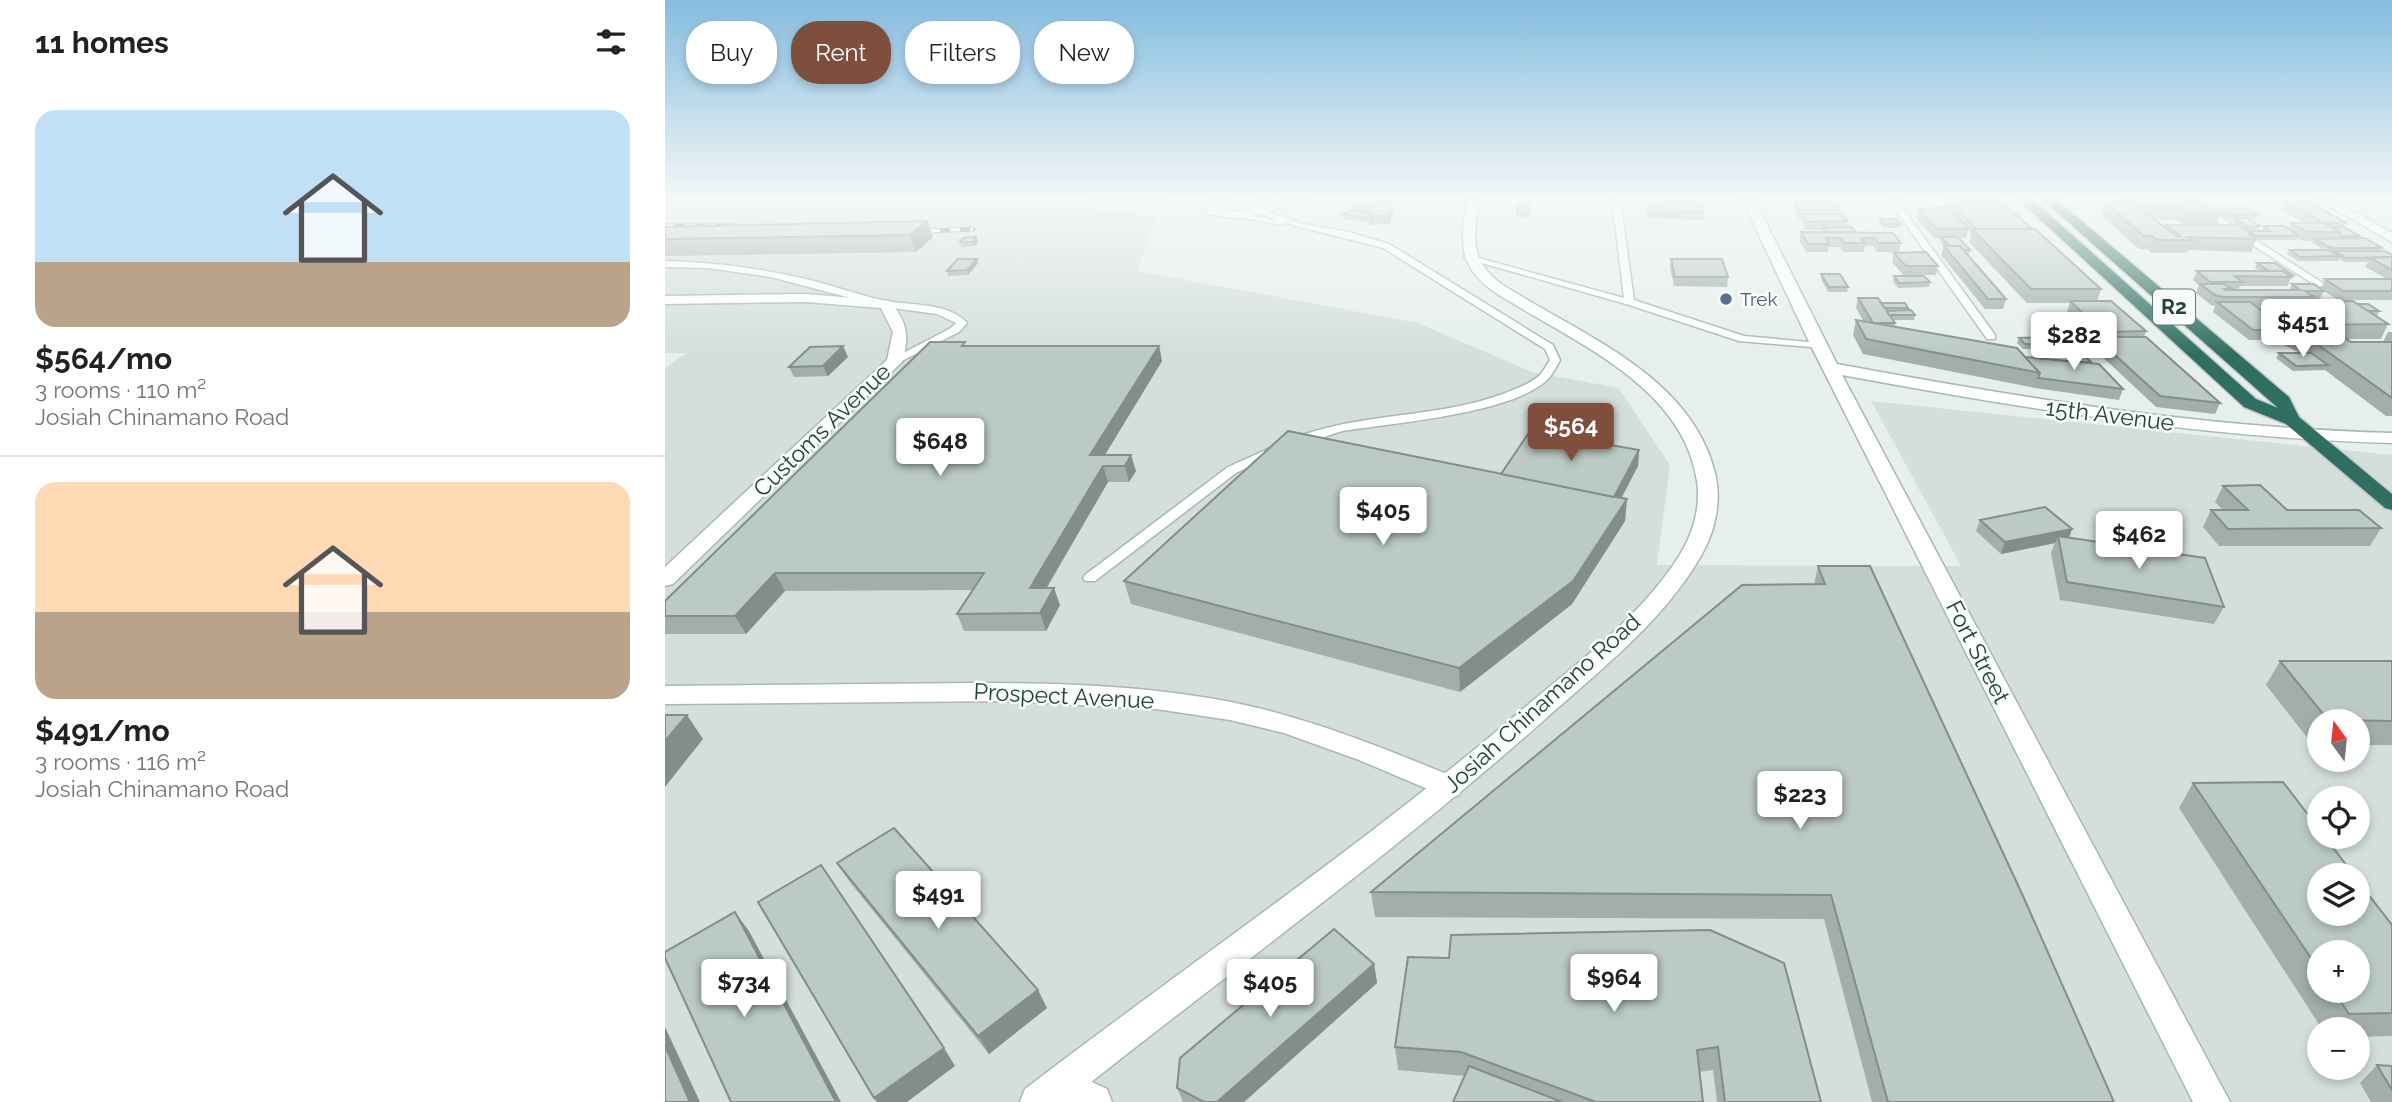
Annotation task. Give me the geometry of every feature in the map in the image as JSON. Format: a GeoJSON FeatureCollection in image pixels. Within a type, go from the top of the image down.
{"type":"FeatureCollection","features":[{"type":"Feature","properties":{"kind":"highway","name":"R2"},"geometry":{"type":"LineString","coordinates":[[2082,250],[2250,403],[2292,420],[2392,504]]}},
{"type":"Feature","properties":{"kind":"highway","name":"R2"},"geometry":{"type":"LineString","coordinates":[[2108,250],[2283,401],[2292,420]]}},
{"type":"Feature","properties":{"kind":"street"},"geometry":{"type":"LineString","coordinates":[[1468,258],[1469,250]]}},
{"type":"Feature","properties":{"kind":"street","name":"Fort Street"},"geometry":{"type":"LineString","coordinates":[[1773,250],[1819,346],[2212,1102]]}},
{"type":"Feature","properties":{"kind":"street","name":"Josiah Chinamano Road"},"geometry":{"type":"LineString","coordinates":[[1049,1093],[1449,787],[1598,658],[1645,611],[1685,564],[1698,541],[1707,515],[1709,497],[1706,474],[1695,441],[1660,392],[1636,372],[1492,284],[1477,271],[1468,258]]}},
{"type":"Feature","properties":{"kind":"street"},"geometry":{"type":"LineString","coordinates":[[665,300],[806,298],[885,304]]}},
{"type":"Feature","properties":{"kind":"street","name":"Customs Avenue"},"geometry":{"type":"LineString","coordinates":[[665,579],[894,362],[902,335],[901,326],[885,304]]}},
{"type":"Feature","properties":{"kind":"street","name":"15th Avenue"},"geometry":{"type":"LineString","coordinates":[[1831,368],[2054,408],[2314,438],[2392,438]]}},
{"type":"Feature","properties":{"kind":"street","name":"Prospect Avenue"},"geometry":{"type":"LineString","coordinates":[[665,695],[1023,691],[1152,698],[1232,712],[1312,732],[1386,759],[1449,787]]}},
{"type":"Feature","properties":{"kind":"street"},"geometry":{"type":"LineString","coordinates":[[1049,1093],[1094,1102]]}},
{"type":"Feature","properties":{"kind":"lane"},"geometry":{"type":"LineString","coordinates":[[1090,578],[1232,470],[1251,460],[1339,428],[1460,411],[1522,391],[1543,380],[1555,360],[1549,347],[1406,257],[1391,250]]}},
{"type":"Feature","properties":{"kind":"lane"},"geometry":{"type":"LineString","coordinates":[[1622,250],[1629,302]]}},
{"type":"Feature","properties":{"kind":"lane"},"geometry":{"type":"LineString","coordinates":[[1928,250],[1991,337]]}},
{"type":"Feature","properties":{"kind":"lane"},"geometry":{"type":"LineString","coordinates":[[2266,250],[2321,285]]}},
{"type":"Feature","properties":{"kind":"lane"},"geometry":{"type":"LineString","coordinates":[[1468,258],[1629,302],[1743,339],[1819,346]]}},
{"type":"Feature","properties":{"kind":"lane"},"geometry":{"type":"LineString","coordinates":[[665,264],[738,268],[831,288],[885,304],[944,313],[955,316],[962,323],[945,336],[894,362]]}},
{"type":"Feature","properties":{"kind":"shaded area"},"geometry":{"type":"Polygon","coordinates":[[[665,250],[1144,250],[1137,271],[1418,323],[1532,372],[1619,388],[1670,465],[1657,565],[1961,566],[1871,401],[2392,455],[2392,1102],[665,1102],[665,368],[687,353],[665,353],[665,250]]]}},
{"type":"Feature","properties":{"kind":"building"},"geometry":{"type":"Polygon","coordinates":[[[1948,250],[1964,250],[2006,299],[1988,299],[1948,250]]]}},
{"type":"Feature","properties":{"kind":"building"},"geometry":{"type":"Polygon","coordinates":[[[1993,250],[2059,250],[2101,289],[2031,289],[1993,250]]]}},
{"type":"Feature","properties":{"kind":"building"},"geometry":{"type":"Polygon","coordinates":[[[2291,250],[2330,250],[2340,256],[2300,257],[2291,250]]]}},
{"type":"Feature","properties":{"kind":"building"},"geometry":{"type":"Polygon","coordinates":[[[2335,251],[2385,251],[2392,257],[2346,258],[2335,251]]]}},
{"type":"Feature","properties":{"kind":"building"},"geometry":{"type":"Polygon","coordinates":[[[1926,252],[1938,266],[1906,266],[1894,253],[1926,252]]]}},
{"type":"Feature","properties":{"kind":"building"},"geometry":{"type":"Polygon","coordinates":[[[2392,257],[2392,270],[2370,258],[2392,257]]]}},
{"type":"Feature","properties":{"kind":"building"},"geometry":{"type":"Polygon","coordinates":[[[958,259],[977,259],[967,270],[947,271],[958,259]]]}},
{"type":"Feature","properties":{"kind":"building"},"geometry":{"type":"Polygon","coordinates":[[[1671,259],[1722,259],[1728,277],[1675,277],[1671,259]]]}},
{"type":"Feature","properties":{"kind":"building"},"geometry":{"type":"Polygon","coordinates":[[[2257,263],[2275,263],[2293,275],[2283,271],[2269,271],[2257,263]]]}},
{"type":"Feature","properties":{"kind":"building"},"geometry":{"type":"Polygon","coordinates":[[[2197,271],[2283,271],[2291,277],[2235,276],[2242,282],[2210,282],[2197,271]]]}},
{"type":"Feature","properties":{"kind":"building"},"geometry":{"type":"Polygon","coordinates":[[[1821,274],[1840,274],[1848,287],[1829,287],[1821,274]]]}},
{"type":"Feature","properties":{"kind":"building"},"geometry":{"type":"Polygon","coordinates":[[[1894,276],[1924,276],[1930,282],[1899,283],[1894,276]]]}},
{"type":"Feature","properties":{"kind":"building"},"geometry":{"type":"Polygon","coordinates":[[[2325,279],[2392,279],[2392,291],[2343,291],[2325,279]]]}},
{"type":"Feature","properties":{"kind":"building"},"geometry":{"type":"Polygon","coordinates":[[[2200,284],[2224,284],[2231,288],[2224,289],[2226,290],[2300,290],[2292,284],[2314,284],[2324,291],[2305,291],[2314,297],[2223,297],[2215,295],[2200,284]]]}},
{"type":"Feature","properties":{"kind":"building"},"geometry":{"type":"Polygon","coordinates":[[[1858,298],[1878,298],[1895,323],[1873,323],[1858,298]]]}},
{"type":"Feature","properties":{"kind":"building"},"geometry":{"type":"Polygon","coordinates":[[[2070,301],[2111,301],[2146,331],[2103,332],[2070,301]]]}},
{"type":"Feature","properties":{"kind":"building"},"geometry":{"type":"Polygon","coordinates":[[[2353,301],[2388,324],[2305,325],[2273,302],[2353,301]]]}},
{"type":"Feature","properties":{"kind":"building"},"geometry":{"type":"Polygon","coordinates":[[[2217,302],[2250,302],[2286,328],[2253,330],[2217,302]]]}},
{"type":"Feature","properties":{"kind":"building"},"geometry":{"type":"Polygon","coordinates":[[[1881,303],[1905,303],[1908,308],[1885,308],[1881,303]]]}},
{"type":"Feature","properties":{"kind":"building"},"geometry":{"type":"Polygon","coordinates":[[[2357,304],[2368,304],[2379,311],[2368,311],[2357,304]]]}},
{"type":"Feature","properties":{"kind":"building"},"geometry":{"type":"Polygon","coordinates":[[[1911,310],[1915,315],[1889,315],[1887,311],[1911,310]]]}},
{"type":"Feature","properties":{"kind":"building"},"geometry":{"type":"Polygon","coordinates":[[[2263,311],[2269,311],[2290,327],[2284,327],[2263,311]]]}},
{"type":"Feature","properties":{"kind":"building"},"geometry":{"type":"Polygon","coordinates":[[[1856,320],[2017,348],[2040,373],[1866,339],[1856,320]]]}},
{"type":"Feature","properties":{"kind":"building"},"geometry":{"type":"Polygon","coordinates":[[[2283,327],[2329,327],[2351,342],[2392,342],[2392,398],[2310,339],[2283,327]]]}},
{"type":"Feature","properties":{"kind":"building"},"geometry":{"type":"Polygon","coordinates":[[[2054,337],[2062,349],[2047,349],[2042,344],[2025,344],[2019,338],[2054,337]]]}},
{"type":"Feature","properties":{"kind":"building"},"geometry":{"type":"Polygon","coordinates":[[[2095,337],[2146,337],[2220,403],[2160,396],[2095,337]]]}},
{"type":"Feature","properties":{"kind":"building"},"geometry":{"type":"Polygon","coordinates":[[[930,342],[965,342],[962,346],[1159,346],[1090,455],[1131,455],[1125,466],[1103,466],[1030,588],[1054,588],[1040,613],[957,614],[984,573],[775,573],[735,616],[665,616],[665,601],[930,342]]]}},
{"type":"Feature","properties":{"kind":"building"},"geometry":{"type":"Polygon","coordinates":[[[2061,345],[2073,345],[2091,362],[2079,362],[2061,345]]]}},
{"type":"Feature","properties":{"kind":"building"},"geometry":{"type":"Polygon","coordinates":[[[843,346],[823,366],[789,367],[810,347],[843,346]]]}},
{"type":"Feature","properties":{"kind":"building"},"geometry":{"type":"Polygon","coordinates":[[[2279,353],[2311,353],[2328,365],[2296,366],[2279,353]]]}},
{"type":"Feature","properties":{"kind":"building"},"geometry":{"type":"Polygon","coordinates":[[[2025,357],[2099,364],[2123,389],[2038,378],[2040,373],[2025,357]]]}},
{"type":"Feature","properties":{"kind":"building"},"geometry":{"type":"Polygon","coordinates":[[[1288,431],[1627,499],[1573,581],[1459,668],[1124,581],[1288,431]]]}},
{"type":"Feature","properties":{"kind":"building"},"geometry":{"type":"Polygon","coordinates":[[[1530,431],[1639,450],[1614,497],[1501,474],[1530,431]]]}},
{"type":"Feature","properties":{"kind":"building"},"geometry":{"type":"Polygon","coordinates":[[[2260,485],[2287,510],[2359,510],[2381,528],[2228,529],[2211,510],[2248,510],[2223,486],[2260,485]]]}},
{"type":"Feature","properties":{"kind":"building"},"geometry":{"type":"Polygon","coordinates":[[[2045,507],[2072,529],[2005,542],[1980,520],[2045,507]]]}},
{"type":"Feature","properties":{"kind":"building"},"geometry":{"type":"Polygon","coordinates":[[[2058,536],[2205,558],[2224,607],[2067,582],[2058,536]]]}},
{"type":"Feature","properties":{"kind":"building"},"geometry":{"type":"Polygon","coordinates":[[[1818,566],[1870,566],[2023,896],[2114,1102],[1888,1102],[1831,895],[1371,892],[1742,585],[1825,584],[1818,566]]]}},
{"type":"Feature","properties":{"kind":"building"},"geometry":{"type":"Polygon","coordinates":[[[2280,661],[2392,661],[2392,721],[2370,721],[2370,709],[2319,709],[2280,661]]]}},
{"type":"Feature","properties":{"kind":"building"},"geometry":{"type":"Polygon","coordinates":[[[665,715],[687,715],[665,741],[665,715]]]}},
{"type":"Feature","properties":{"kind":"building"},"geometry":{"type":"Polygon","coordinates":[[[2283,782],[2307,813],[2307,849],[2334,849],[2345,863],[2307,863],[2307,926],[2370,926],[2370,897],[2392,925],[2392,1013],[2349,1014],[2342,1003],[2370,1003],[2370,940],[2307,940],[2307,952],[2193,783],[2283,782]]]}},
{"type":"Feature","properties":{"kind":"building"},"geometry":{"type":"Polygon","coordinates":[[[894,828],[1038,990],[978,1036],[837,863],[894,828]]]}},
{"type":"Feature","properties":{"kind":"building"},"geometry":{"type":"Polygon","coordinates":[[[821,865],[944,1048],[874,1098],[758,902],[821,865]]]}},
{"type":"Feature","properties":{"kind":"building"},"geometry":{"type":"Polygon","coordinates":[[[735,912],[836,1102],[731,1102],[665,958],[665,952],[735,912]]]}},
{"type":"Feature","properties":{"kind":"building"},"geometry":{"type":"Polygon","coordinates":[[[1334,929],[1374,964],[1217,1102],[1204,1102],[1177,1088],[1180,1058],[1334,929]]]}},
{"type":"Feature","properties":{"kind":"building"},"geometry":{"type":"Polygon","coordinates":[[[1710,930],[1784,963],[1821,1102],[1725,1102],[1718,1047],[1697,1050],[1703,1102],[1596,1102],[1461,1052],[1395,1047],[1408,957],[1449,958],[1451,935],[1710,930]]]}},
{"type":"Feature","properties":{"kind":"building"},"geometry":{"type":"Polygon","coordinates":[[[665,1046],[690,1102],[665,1102],[665,1046]]]}},
{"type":"Feature","properties":{"kind":"building"},"geometry":{"type":"Polygon","coordinates":[[[2377,1065],[2392,1066],[2392,1090],[2377,1065]]]}},
{"type":"Feature","properties":{"kind":"building"},"geometry":{"type":"Polygon","coordinates":[[[1469,1066],[1562,1102],[1453,1102],[1469,1066]]]}},
{"type":"Feature","properties":{"kind":"place","name":"Trek"},"geometry":{"type":"Point","coordinates":[1726,299]}}]}
